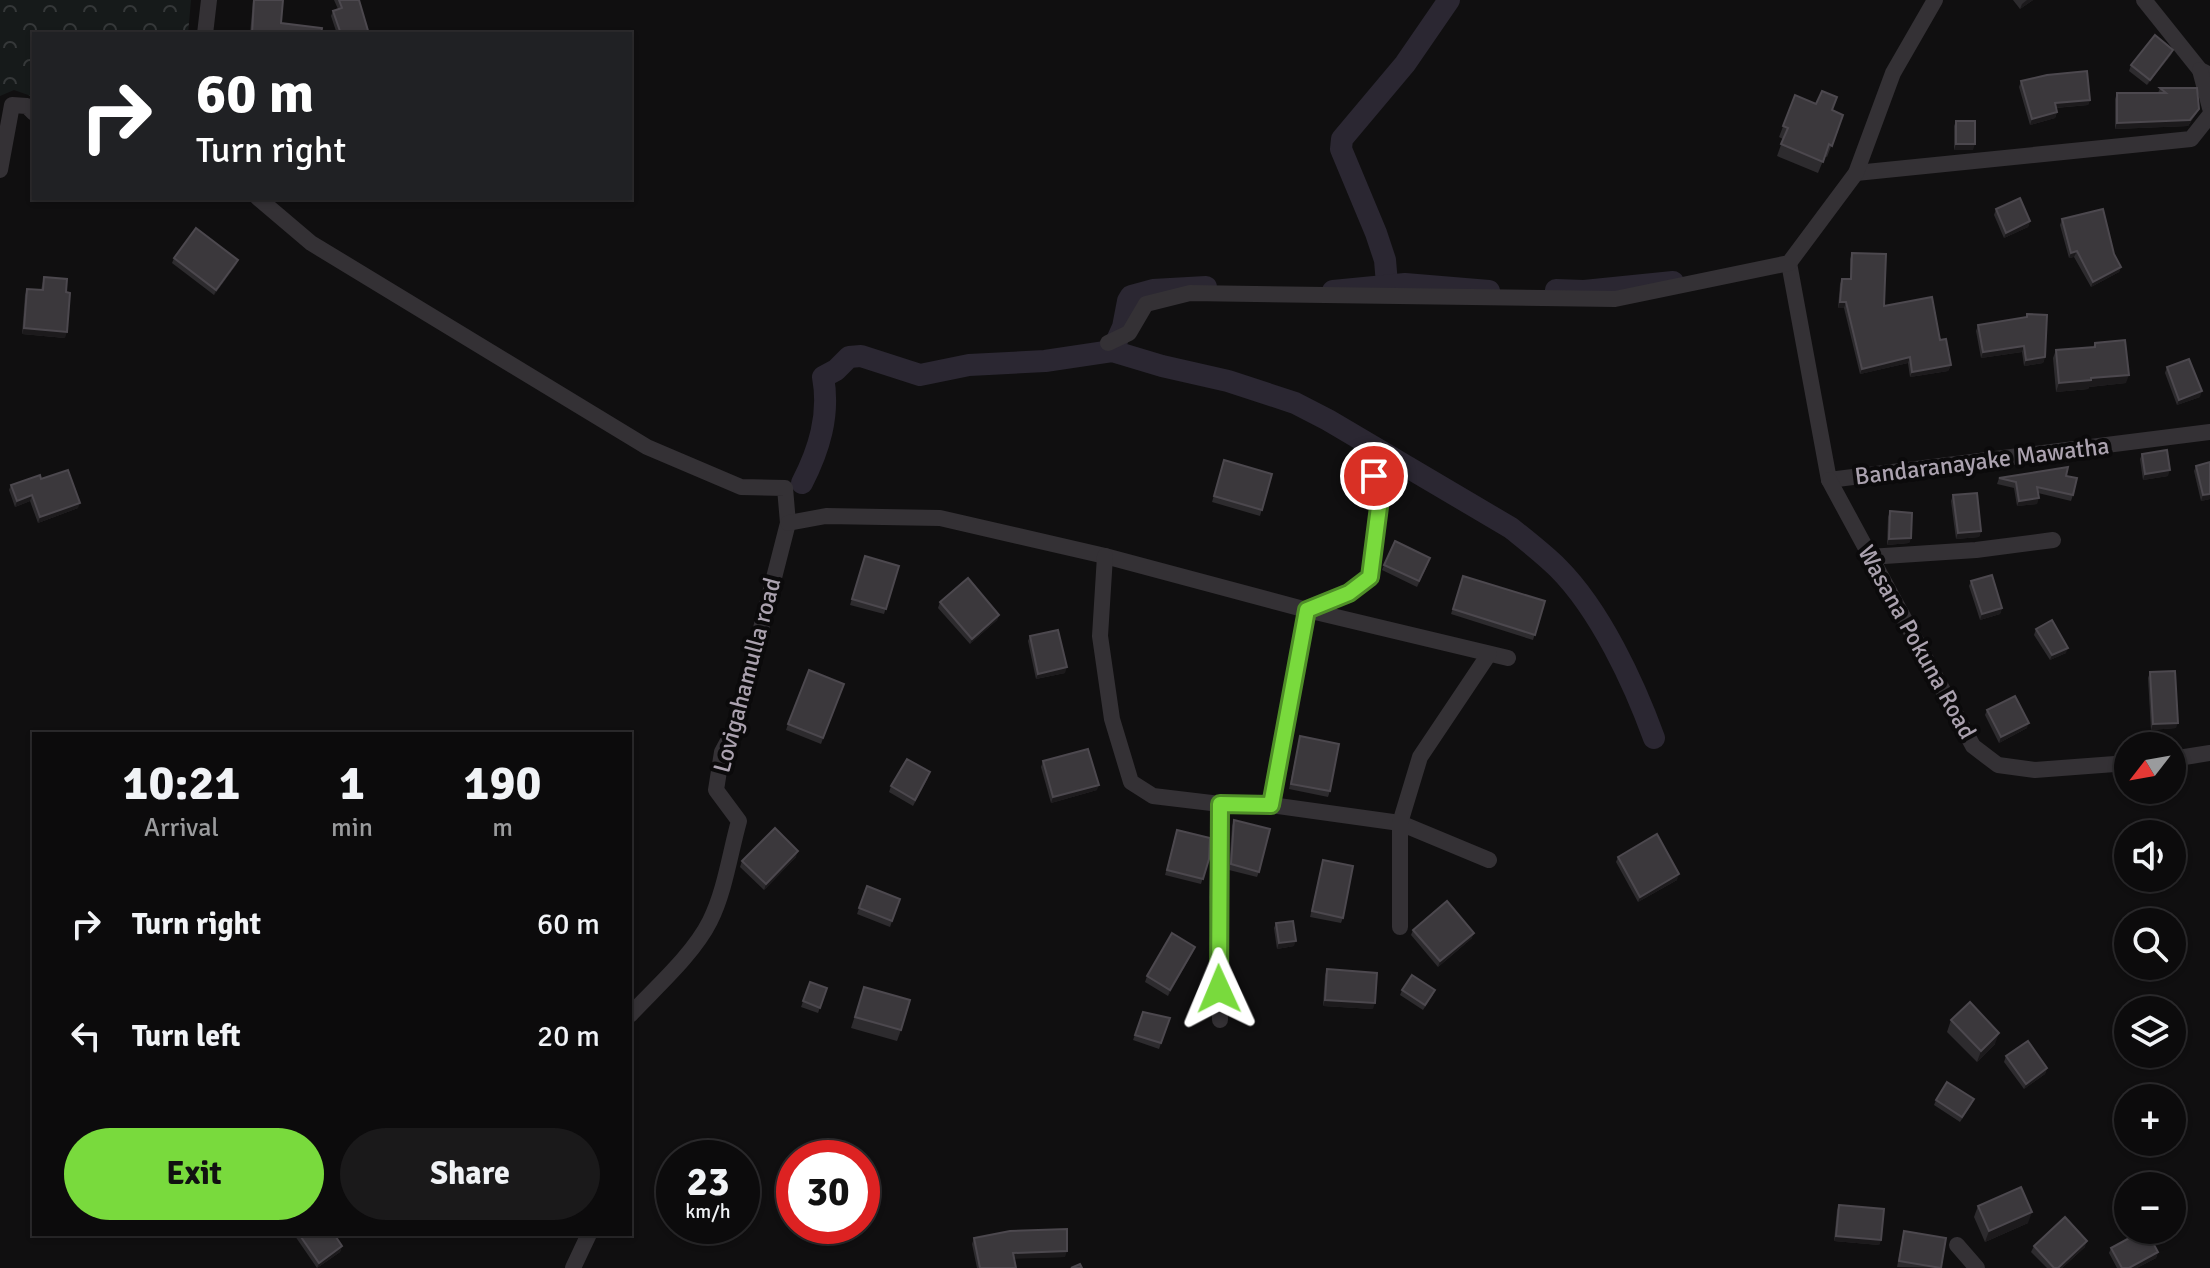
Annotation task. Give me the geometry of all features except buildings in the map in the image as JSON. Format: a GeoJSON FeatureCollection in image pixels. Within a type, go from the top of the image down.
{"type":"FeatureCollection","features":[{"type":"Feature","properties":{"kind":"street"},"geometry":{"type":"LineString","coordinates":[[205,32],[209,0]]}},
{"type":"Feature","properties":{"kind":"street"},"geometry":{"type":"LineString","coordinates":[[1108,343],[1129,333],[1146,304],[1190,293],[1615,299],[1789,263],[1856,173],[1893,73],[1935,0]]}},
{"type":"Feature","properties":{"kind":"street"},"geometry":{"type":"LineString","coordinates":[[2144,0],[2205,72],[2210,108]]}},
{"type":"Feature","properties":{"kind":"street"},"geometry":{"type":"LineString","coordinates":[[0,170],[12,105],[27,106],[32,111]]}},
{"type":"Feature","properties":{"kind":"street"},"geometry":{"type":"LineString","coordinates":[[1856,173],[2191,139],[2210,115]]}},
{"type":"Feature","properties":{"kind":"street","name":"Lovigahamulla road"},"geometry":{"type":"LineString","coordinates":[[260,200],[311,243],[647,447],[741,487],[785,488],[788,523],[736,726],[722,752],[716,790],[739,821],[720,888],[710,922],[685,956],[632,1013]]}},
{"type":"Feature","properties":{"kind":"street","name":"Bandaranayake Mawatha"},"geometry":{"type":"LineString","coordinates":[[1789,263],[1829,480],[2210,432]]}},
{"type":"Feature","properties":{"kind":"street"},"geometry":{"type":"LineString","coordinates":[[1307,610],[1349,593],[1370,577],[1380,499],[1367,454]]}},
{"type":"Feature","properties":{"kind":"street","name":"Wasana Pokuna Road"},"geometry":{"type":"LineString","coordinates":[[1829,480],[1973,746],[1998,765],[2035,770],[2114,764]]}},
{"type":"Feature","properties":{"kind":"street"},"geometry":{"type":"LineString","coordinates":[[788,523],[826,516],[940,518],[1105,556],[1307,610],[1508,658]]}},
{"type":"Feature","properties":{"kind":"street"},"geometry":{"type":"LineString","coordinates":[[1869,557],[1976,550],[2053,540]]}},
{"type":"Feature","properties":{"kind":"street"},"geometry":{"type":"LineString","coordinates":[[1105,556],[1100,636],[1112,719],[1131,782],[1153,796],[1220,804],[1271,805],[1400,823],[1489,860]]}},
{"type":"Feature","properties":{"kind":"street"},"geometry":{"type":"LineString","coordinates":[[1271,805],[1307,610]]}},
{"type":"Feature","properties":{"kind":"street"},"geometry":{"type":"LineString","coordinates":[[1400,927],[1400,823],[1420,757],[1489,654]]}},
{"type":"Feature","properties":{"kind":"street"},"geometry":{"type":"LineString","coordinates":[[2186,757],[2210,753]]}},
{"type":"Feature","properties":{"kind":"street"},"geometry":{"type":"LineString","coordinates":[[1220,804],[1217,897],[1220,1020]]}},
{"type":"Feature","properties":{"kind":"street"},"geometry":{"type":"LineString","coordinates":[[573,1268],[588,1236]]}},
{"type":"Feature","properties":{"kind":"street"},"geometry":{"type":"LineString","coordinates":[[1957,1245],[1977,1268]]}},
{"type":"Feature","properties":{"kind":"green space"},"geometry":{"type":"Polygon","coordinates":[[[0,0],[191,0],[188,32],[32,32],[32,96],[14,90],[0,96],[0,0]]]}},
{"type":"Feature","properties":{"kind":"waterway"},"geometry":{"type":"LineString","coordinates":[[1387,284],[1385,260],[1341,149],[1342,139],[1405,64],[1449,0]]}},
{"type":"Feature","properties":{"kind":"waterway"},"geometry":{"type":"LineString","coordinates":[[1556,290],[1584,291],[1673,282]]}},
{"type":"Feature","properties":{"kind":"waterway"},"geometry":{"type":"LineString","coordinates":[[1333,291],[1405,284],[1489,291]]}},
{"type":"Feature","properties":{"kind":"waterway"},"geometry":{"type":"LineString","coordinates":[[1112,351],[1123,327],[1131,296],[1153,290],[1206,287]]}},
{"type":"Feature","properties":{"kind":"waterway"},"geometry":{"type":"LineString","coordinates":[[802,483],[822,432],[825,405],[823,377],[849,357],[861,356],[920,375],[969,365],[1045,361],[1112,351],[1228,381],[1295,403],[1328,420],[1511,528],[1535,548],[1573,585],[1602,626],[1626,671],[1654,738]]}},
{"type":"Feature","properties":{"kind":"route"},"geometry":{"type":"LineString","coordinates":[[1219,989],[1217,897],[1220,804],[1271,805],[1307,610],[1349,593],[1370,577],[1380,499],[1374,476]]}}]}
